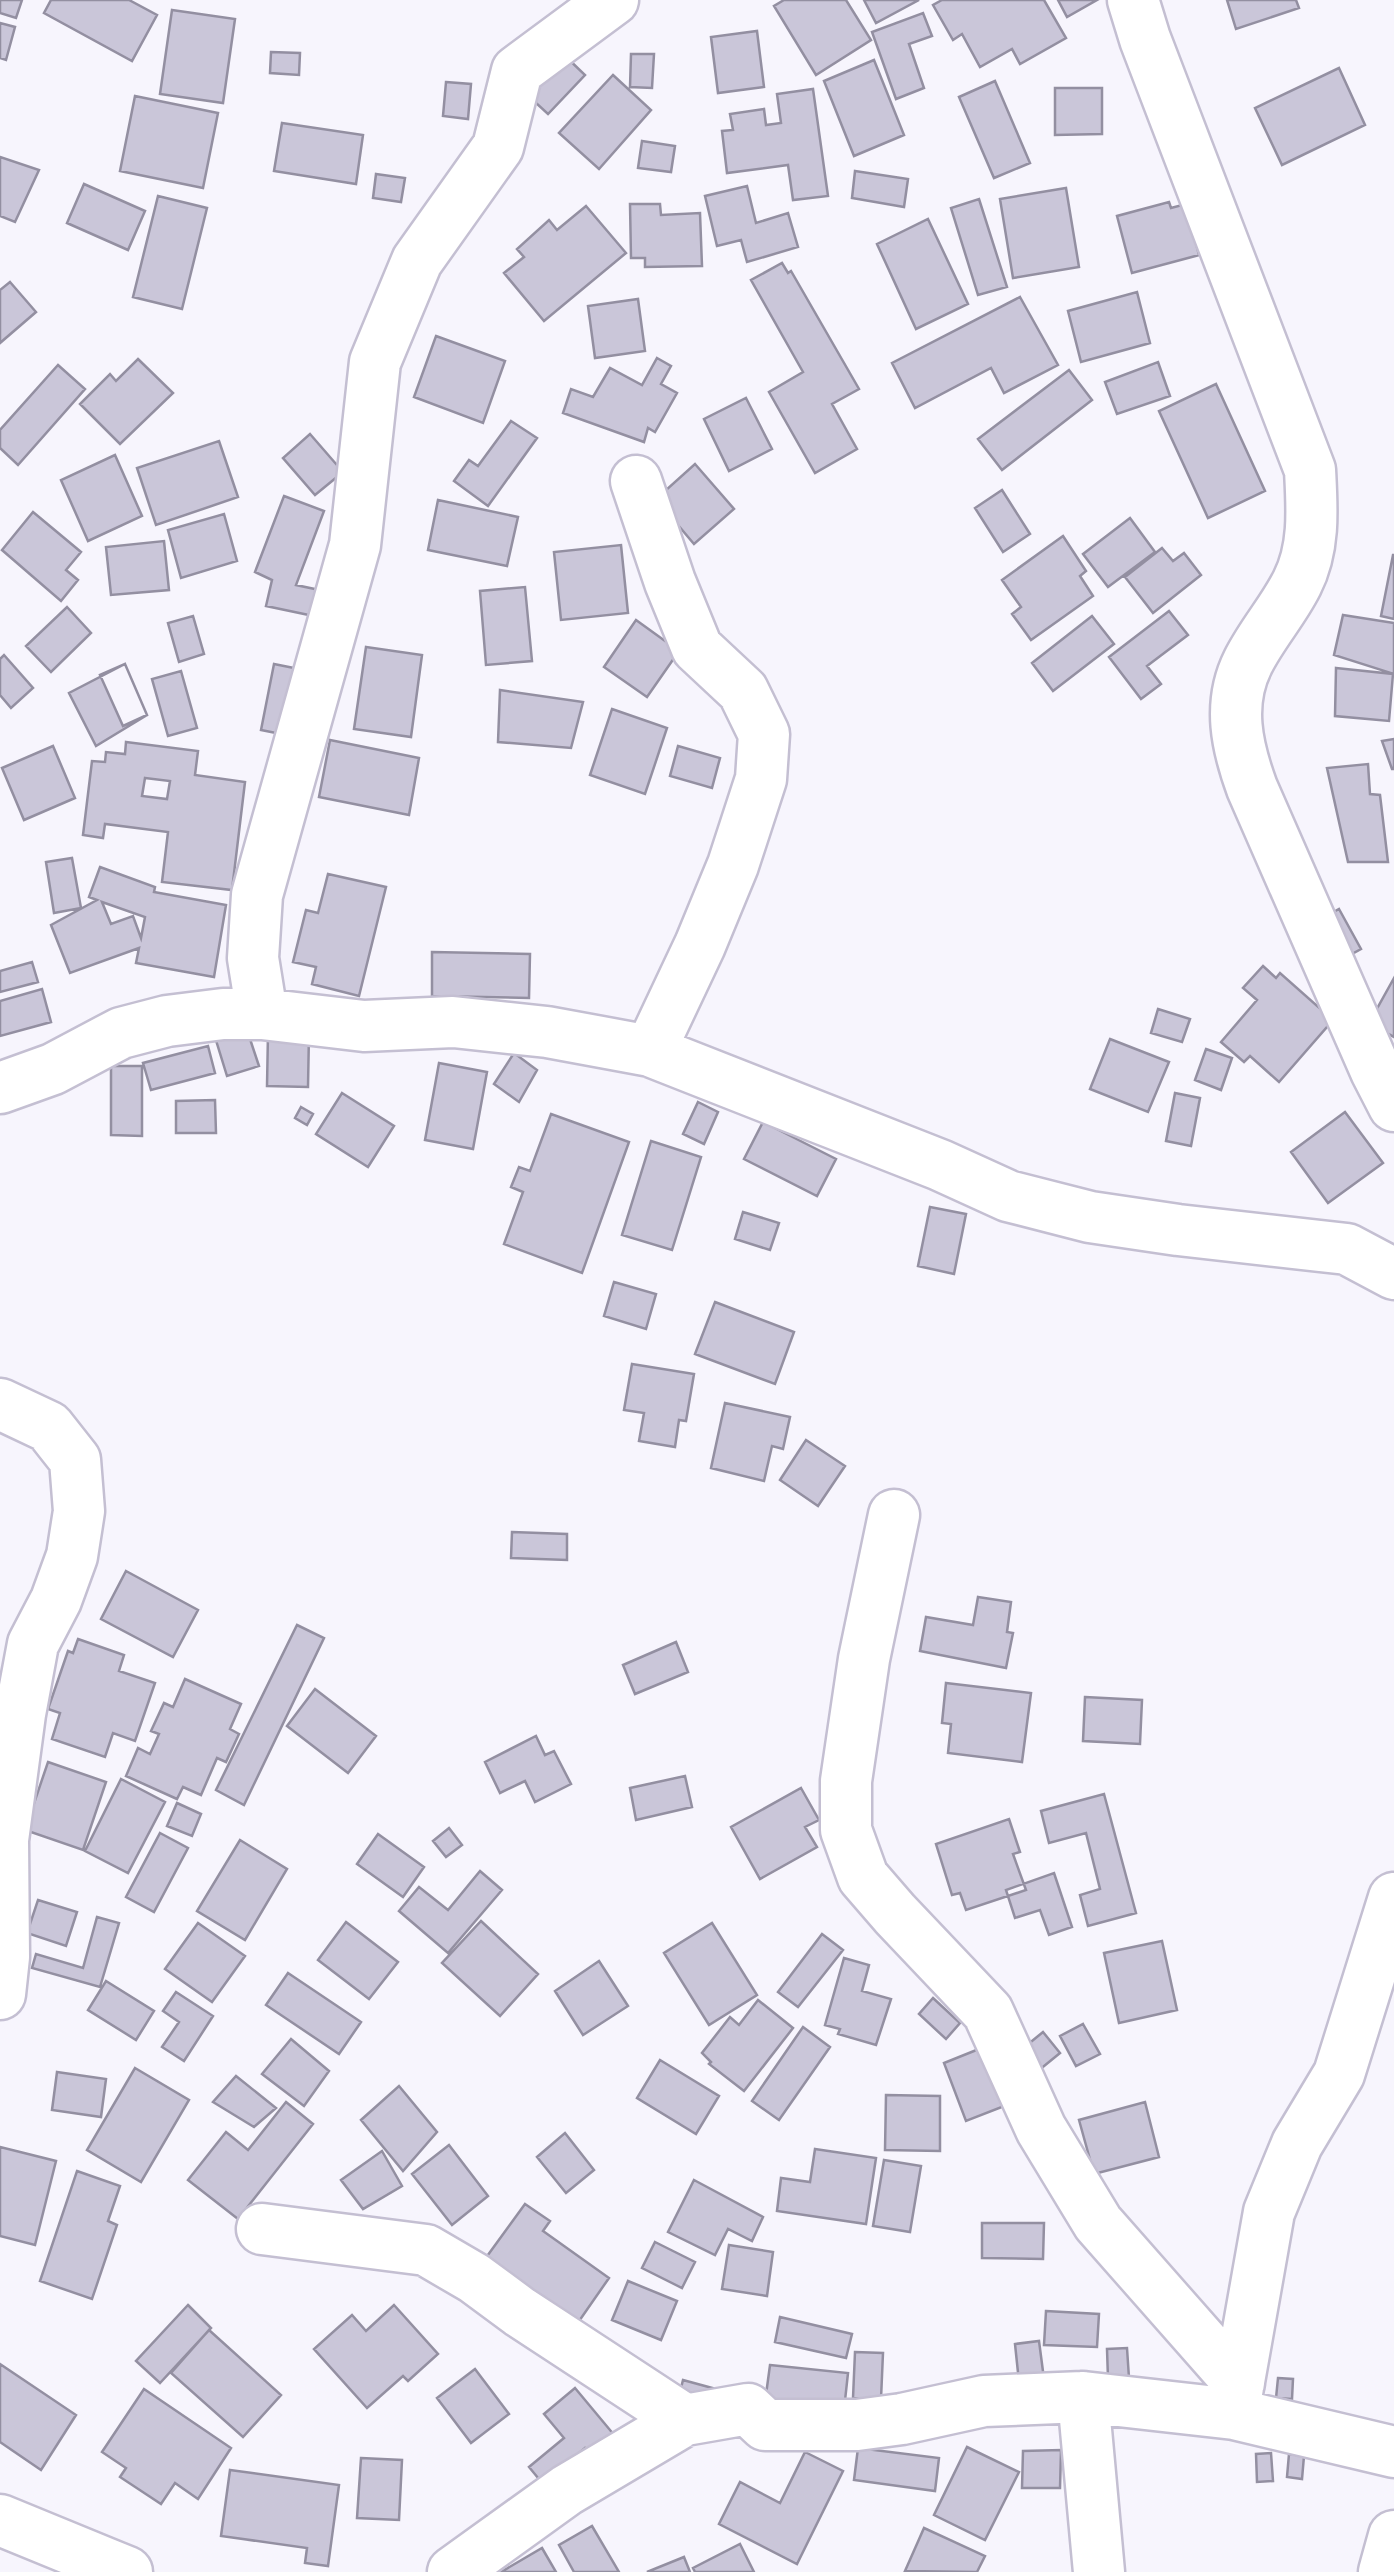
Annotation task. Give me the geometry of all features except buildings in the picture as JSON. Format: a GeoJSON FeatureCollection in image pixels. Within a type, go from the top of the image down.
{"type":"FeatureCollection","features":[{"type":"Feature","properties":{"kind":"street"},"geometry":{"type":"LineString","coordinates":[[262,1014],[252,958],[256,895],[355,545],[375,362],[417,261],[498,148],[516,71],[613,0]]}},
{"type":"Feature","properties":{"kind":"street"},"geometry":{"type":"LineString","coordinates":[[1132,0],[1310,470],[1313,526],[1298,581],[1246,665],[1236,706],[1238,748],[1252,788],[1394,1106]]}},
{"type":"Feature","properties":{"kind":"street"},"geometry":{"type":"LineString","coordinates":[[636,481],[697,648],[744,691],[764,734],[761,779],[740,847],[650,1051]]}},
{"type":"Feature","properties":{"kind":"street"},"geometry":{"type":"LineString","coordinates":[[0,1088],[53,1069],[121,1034],[224,1014],[262,1014],[364,1026],[454,1022],[547,1032],[650,1051],[940,1165],[1008,1196],[1108,1220],[1348,1249],[1394,1274]]}},
{"type":"Feature","properties":{"kind":"street"},"geometry":{"type":"LineString","coordinates":[[0,1118],[53,1069]]}},
{"type":"Feature","properties":{"kind":"street"},"geometry":{"type":"LineString","coordinates":[[0,1404],[49,1426],[75,1460],[79,1512],[72,1556],[56,1600],[33,1644],[20,1714],[3,1840],[4,1958],[0,1994]]}},
{"type":"Feature","properties":{"kind":"street"},"geometry":{"type":"LineString","coordinates":[[894,1515],[864,1660],[846,1781],[846,1830],[863,1876],[988,2012],[1041,2129],[1098,2223],[1236,2398]]}},
{"type":"Feature","properties":{"kind":"street"},"geometry":{"type":"LineString","coordinates":[[1236,2398],[1269,2212],[1298,2144],[1340,2074],[1394,1898]]}},
{"type":"Feature","properties":{"kind":"street"},"geometry":{"type":"LineString","coordinates":[[262,2230],[426,2250],[685,2420]]}},
{"type":"Feature","properties":{"kind":"street"},"geometry":{"type":"LineString","coordinates":[[1083,2397],[1099,2572]]}},
{"type":"Feature","properties":{"kind":"street"},"geometry":{"type":"LineString","coordinates":[[453,2572],[567,2490],[685,2420],[748,2409],[765,2425],[857,2425],[984,2401],[1236,2398],[1394,2452]]}},
{"type":"Feature","properties":{"kind":"street"},"geometry":{"type":"LineString","coordinates":[[5,2535],[127,2572]]}},
{"type":"Feature","properties":{"kind":"street"},"geometry":{"type":"LineString","coordinates":[[1384,2572],[1394,2536]]}}]}
